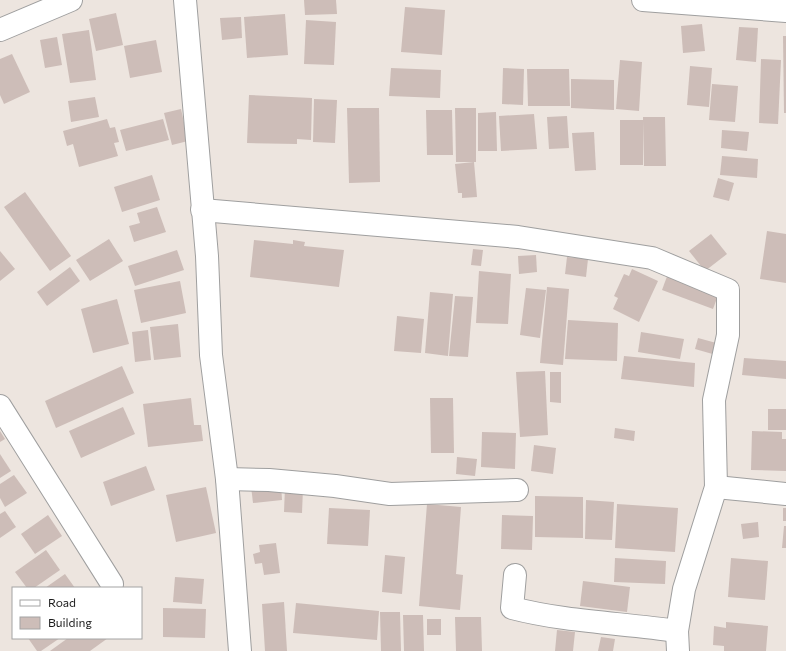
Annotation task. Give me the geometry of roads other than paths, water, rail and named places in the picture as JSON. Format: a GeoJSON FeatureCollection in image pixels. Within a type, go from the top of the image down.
{"type":"FeatureCollection","features":[{"type":"Feature","properties":{"kind":"street"},"geometry":{"type":"LineString","coordinates":[[0,30],[71,0]]}},
{"type":"Feature","properties":{"kind":"street"},"geometry":{"type":"LineString","coordinates":[[185,0],[207,256],[211,354],[227,479],[240,651]]}},
{"type":"Feature","properties":{"kind":"street"},"geometry":{"type":"LineString","coordinates":[[643,0],[786,12]]}},
{"type":"Feature","properties":{"kind":"street"},"geometry":{"type":"LineString","coordinates":[[202,210],[518,237],[652,258],[728,290],[728,335],[714,400],[716,486],[684,589],[678,641],[512,608],[515,575]]}},
{"type":"Feature","properties":{"kind":"street"},"geometry":{"type":"LineString","coordinates":[[0,406],[112,584]]}},
{"type":"Feature","properties":{"kind":"street"},"geometry":{"type":"LineString","coordinates":[[227,479],[270,480],[334,486],[390,494],[517,490]]}},
{"type":"Feature","properties":{"kind":"street"},"geometry":{"type":"LineString","coordinates":[[716,486],[786,494]]}}]}
